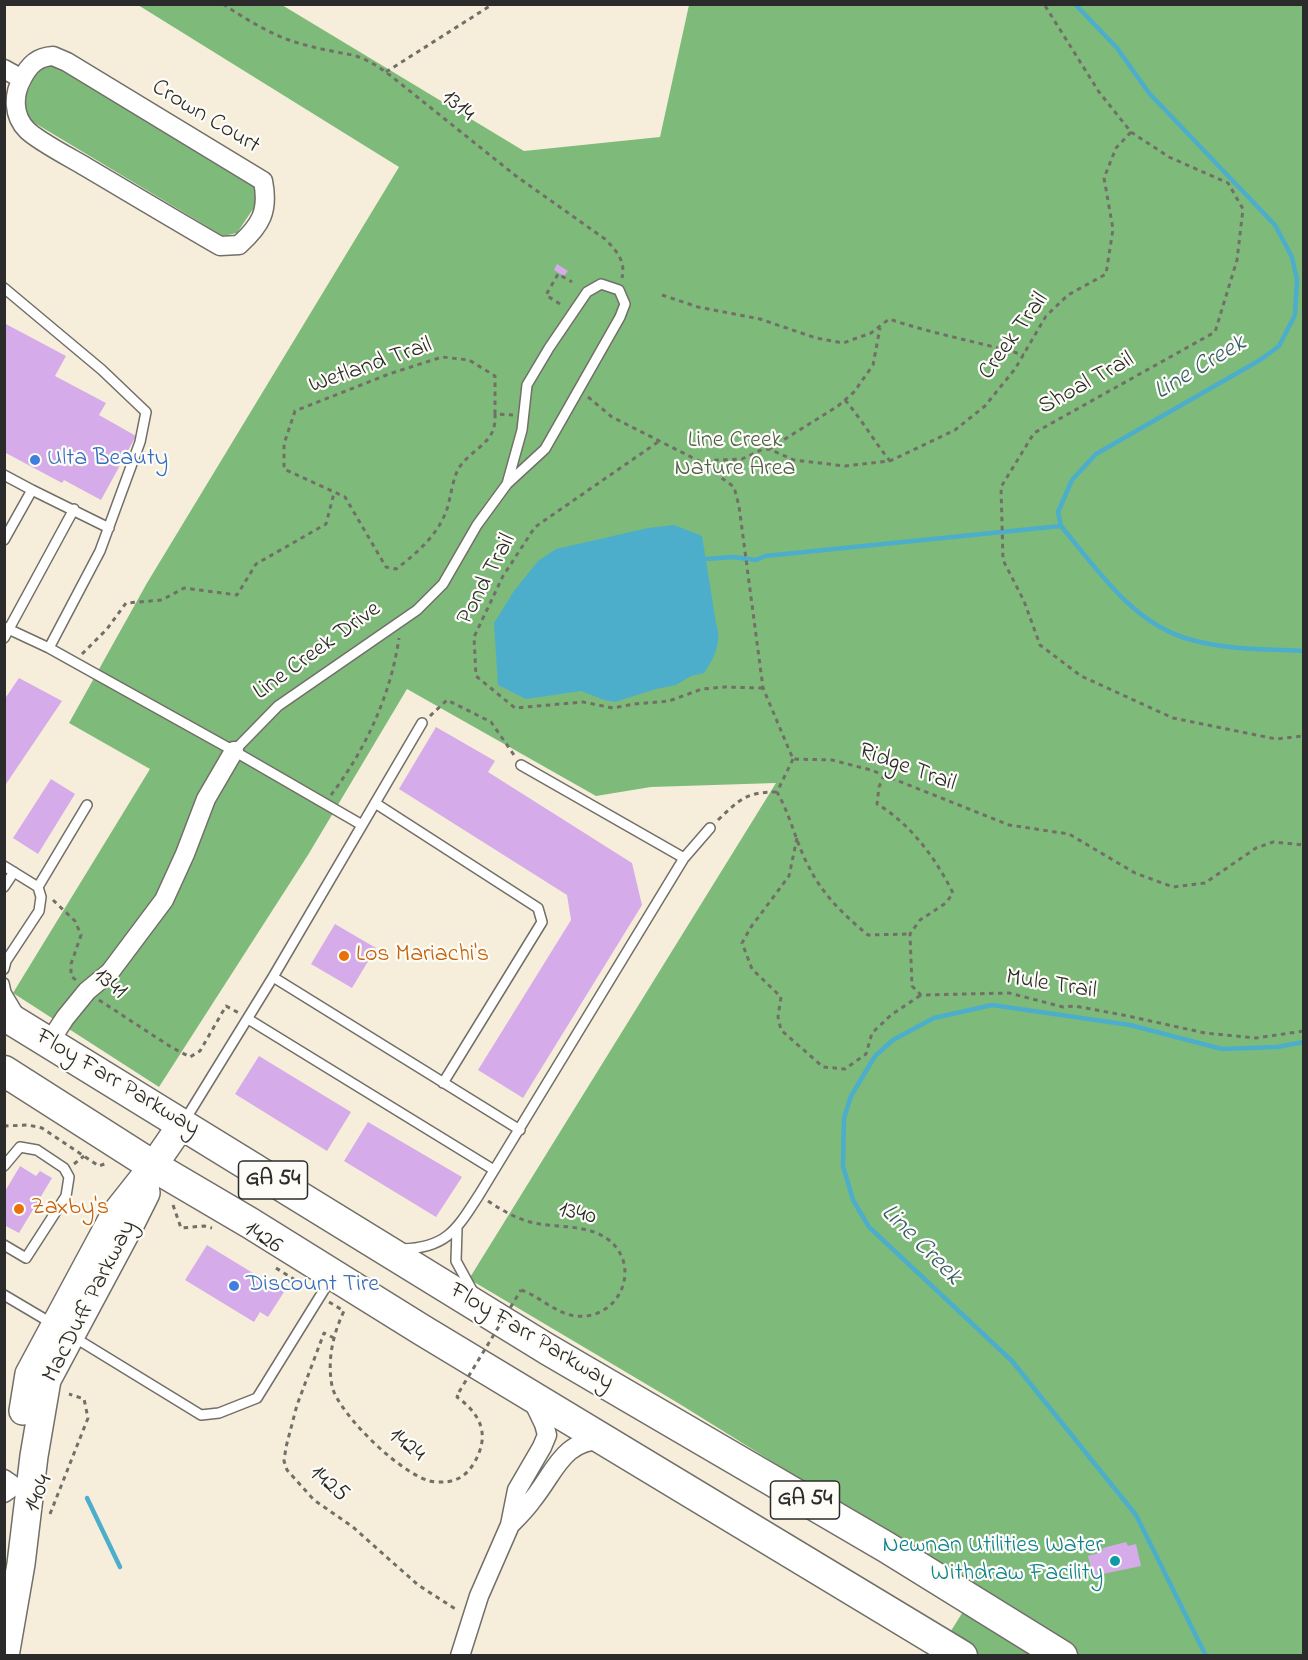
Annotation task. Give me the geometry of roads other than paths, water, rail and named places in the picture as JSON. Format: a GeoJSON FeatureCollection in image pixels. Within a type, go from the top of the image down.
{"type":"FeatureCollection","features":[{"type":"Feature","properties":{"kind":"main road","name":"Floy Farr Parkway"},"geometry":{"type":"LineString","coordinates":[[4,1015],[494,1316],[886,1547],[1062,1656]]}},
{"type":"Feature","properties":{"kind":"main road","name":"Floy Farr Parkway"},"geometry":{"type":"LineString","coordinates":[[4,1071],[153,1166],[250,1222],[327,1286],[531,1395],[962,1656]]}},
{"type":"Feature","properties":{"kind":"street","name":"Crown Court"},"geometry":{"type":"LineString","coordinates":[[53,56],[67,62],[263,181],[267,199],[264,214],[251,234],[239,245],[220,246],[60,152],[27,129],[16,110],[15,92],[22,79],[27,69],[41,57],[53,56]]}},
{"type":"Feature","properties":{"kind":"street"},"geometry":{"type":"LineString","coordinates":[[4,69],[22,79]]}},
{"type":"Feature","properties":{"kind":"street","name":"Line Creek Drive"},"geometry":{"type":"LineString","coordinates":[[41,1038],[52,1038],[87,991],[110,972],[164,900],[206,799],[234,751]]}},
{"type":"Feature","properties":{"kind":"street","name":"MacDuff Parkway"},"geometry":{"type":"LineString","coordinates":[[4,1546],[13,1486],[15,1453],[29,1374],[62,1330],[141,1203],[153,1166],[182,1124]]}},
{"type":"Feature","properties":{"kind":"street"},"geometry":{"type":"LineString","coordinates":[[460,1656],[472,1616],[510,1525],[517,1490],[547,1435],[531,1395]]}},
{"type":"Feature","properties":{"kind":"street"},"geometry":{"type":"LineString","coordinates":[[510,1525],[534,1499],[568,1451],[583,1442],[606,1440]]}},
{"type":"Feature","properties":{"kind":"street","name":"MacDuff Parkway"},"geometry":{"type":"LineString","coordinates":[[5,1656],[21,1564],[13,1486]]}},
{"type":"Feature","properties":{"kind":"lane","name":"Line Creek Drive"},"geometry":{"type":"LineString","coordinates":[[234,751],[278,706],[417,610],[443,584],[477,525],[507,484],[545,449],[581,389],[625,304],[619,290],[601,284],[587,292],[527,385],[522,430],[507,484]]}},
{"type":"Feature","properties":{"kind":"lane"},"geometry":{"type":"LineString","coordinates":[[4,288],[102,370],[146,412],[140,442],[100,551],[49,648]]}},
{"type":"Feature","properties":{"kind":"lane"},"geometry":{"type":"LineString","coordinates":[[4,475],[109,528]]}},
{"type":"Feature","properties":{"kind":"lane"},"geometry":{"type":"LineString","coordinates":[[4,540],[32,490]]}},
{"type":"Feature","properties":{"kind":"lane"},"geometry":{"type":"LineString","coordinates":[[74,509],[6,632],[49,648],[75,662],[362,825]]}},
{"type":"Feature","properties":{"kind":"lane"},"geometry":{"type":"LineString","coordinates":[[182,1124],[248,1019],[422,723]]}},
{"type":"Feature","properties":{"kind":"lane"},"geometry":{"type":"LineString","coordinates":[[521,765],[684,858]]}},
{"type":"Feature","properties":{"kind":"lane"},"geometry":{"type":"LineString","coordinates":[[375,803],[538,908],[542,922],[443,1083]]}},
{"type":"Feature","properties":{"kind":"lane"},"geometry":{"type":"LineString","coordinates":[[38,887],[87,805]]}},
{"type":"Feature","properties":{"kind":"lane"},"geometry":{"type":"LineString","coordinates":[[387,1250],[415,1249],[435,1244],[457,1229],[684,858],[710,828]]}},
{"type":"Feature","properties":{"kind":"lane"},"geometry":{"type":"LineString","coordinates":[[4,866],[38,887],[41,897],[39,911],[5,964]]}},
{"type":"Feature","properties":{"kind":"lane"},"geometry":{"type":"LineString","coordinates":[[4,887],[14,872]]}},
{"type":"Feature","properties":{"kind":"lane"},"geometry":{"type":"LineString","coordinates":[[273,977],[519,1130]]}},
{"type":"Feature","properties":{"kind":"lane"},"geometry":{"type":"LineString","coordinates":[[4,983],[6,992],[41,1038]]}},
{"type":"Feature","properties":{"kind":"lane"},"geometry":{"type":"LineString","coordinates":[[248,1019],[494,1170]]}},
{"type":"Feature","properties":{"kind":"lane"},"geometry":{"type":"LineString","coordinates":[[4,1166],[20,1148],[37,1150],[64,1168],[69,1177],[66,1196],[26,1258],[4,1245]]}},
{"type":"Feature","properties":{"kind":"lane"},"geometry":{"type":"LineString","coordinates":[[457,1229],[456,1261],[472,1291],[494,1316]]}},
{"type":"Feature","properties":{"kind":"lane"},"geometry":{"type":"LineString","coordinates":[[4,1295],[201,1415],[219,1413],[257,1398],[327,1286]]}},
{"type":"Feature","properties":{"kind":"water"},"geometry":{"type":"Polygon","coordinates":[[[674,525],[702,536],[718,630],[718,643],[704,673],[691,676],[676,685],[615,702],[581,691],[526,699],[498,685],[494,623],[514,591],[538,561],[556,549],[648,528],[674,525]]]}},
{"type":"Feature","properties":{"kind":"waterway","name":"Line Creek"},"geometry":{"type":"LineString","coordinates":[[1075,4],[1117,48],[1149,93],[1275,225],[1292,257],[1297,280],[1295,315],[1279,346],[1260,360],[1096,454],[1072,480],[1058,512],[1061,526],[1101,575],[1131,606],[1166,630],[1185,638],[1214,645],[1304,651]]}},
{"type":"Feature","properties":{"kind":"waterway"},"geometry":{"type":"LineString","coordinates":[[706,559],[733,557],[756,560],[765,556],[1061,526]]}},
{"type":"Feature","properties":{"kind":"waterway","name":"Line Creek"},"geometry":{"type":"LineString","coordinates":[[1206,1656],[1136,1515],[1012,1361],[869,1227],[853,1200],[843,1166],[844,1118],[851,1096],[875,1056],[893,1040],[934,1018],[992,1005],[1130,1025],[1222,1049],[1277,1047],[1304,1042]]}},
{"type":"Feature","properties":{"kind":"waterway"},"geometry":{"type":"LineString","coordinates":[[87,1498],[120,1567]]}},
{"type":"Feature","properties":{"kind":"place","name":"Ulta Beauty"},"geometry":{"type":"Point","coordinates":[35,460]}},
{"type":"Feature","properties":{"kind":"place","name":"Los Mariachi's"},"geometry":{"type":"Point","coordinates":[344,956]}},
{"type":"Feature","properties":{"kind":"place","name":"Zaxby's"},"geometry":{"type":"Point","coordinates":[19,1209]}},
{"type":"Feature","properties":{"kind":"place","name":"Discount Tire"},"geometry":{"type":"Point","coordinates":[234,1286]}},
{"type":"Feature","properties":{"kind":"place","name":"Newnan Utilities Water Withdraw Facility"},"geometry":{"type":"Point","coordinates":[1115,1561]}},
{"type":"Feature","properties":{"kind":"park label","name":"Line Creek Nature Area"},"geometry":{"type":"Point","coordinates":[735,456]}}]}
